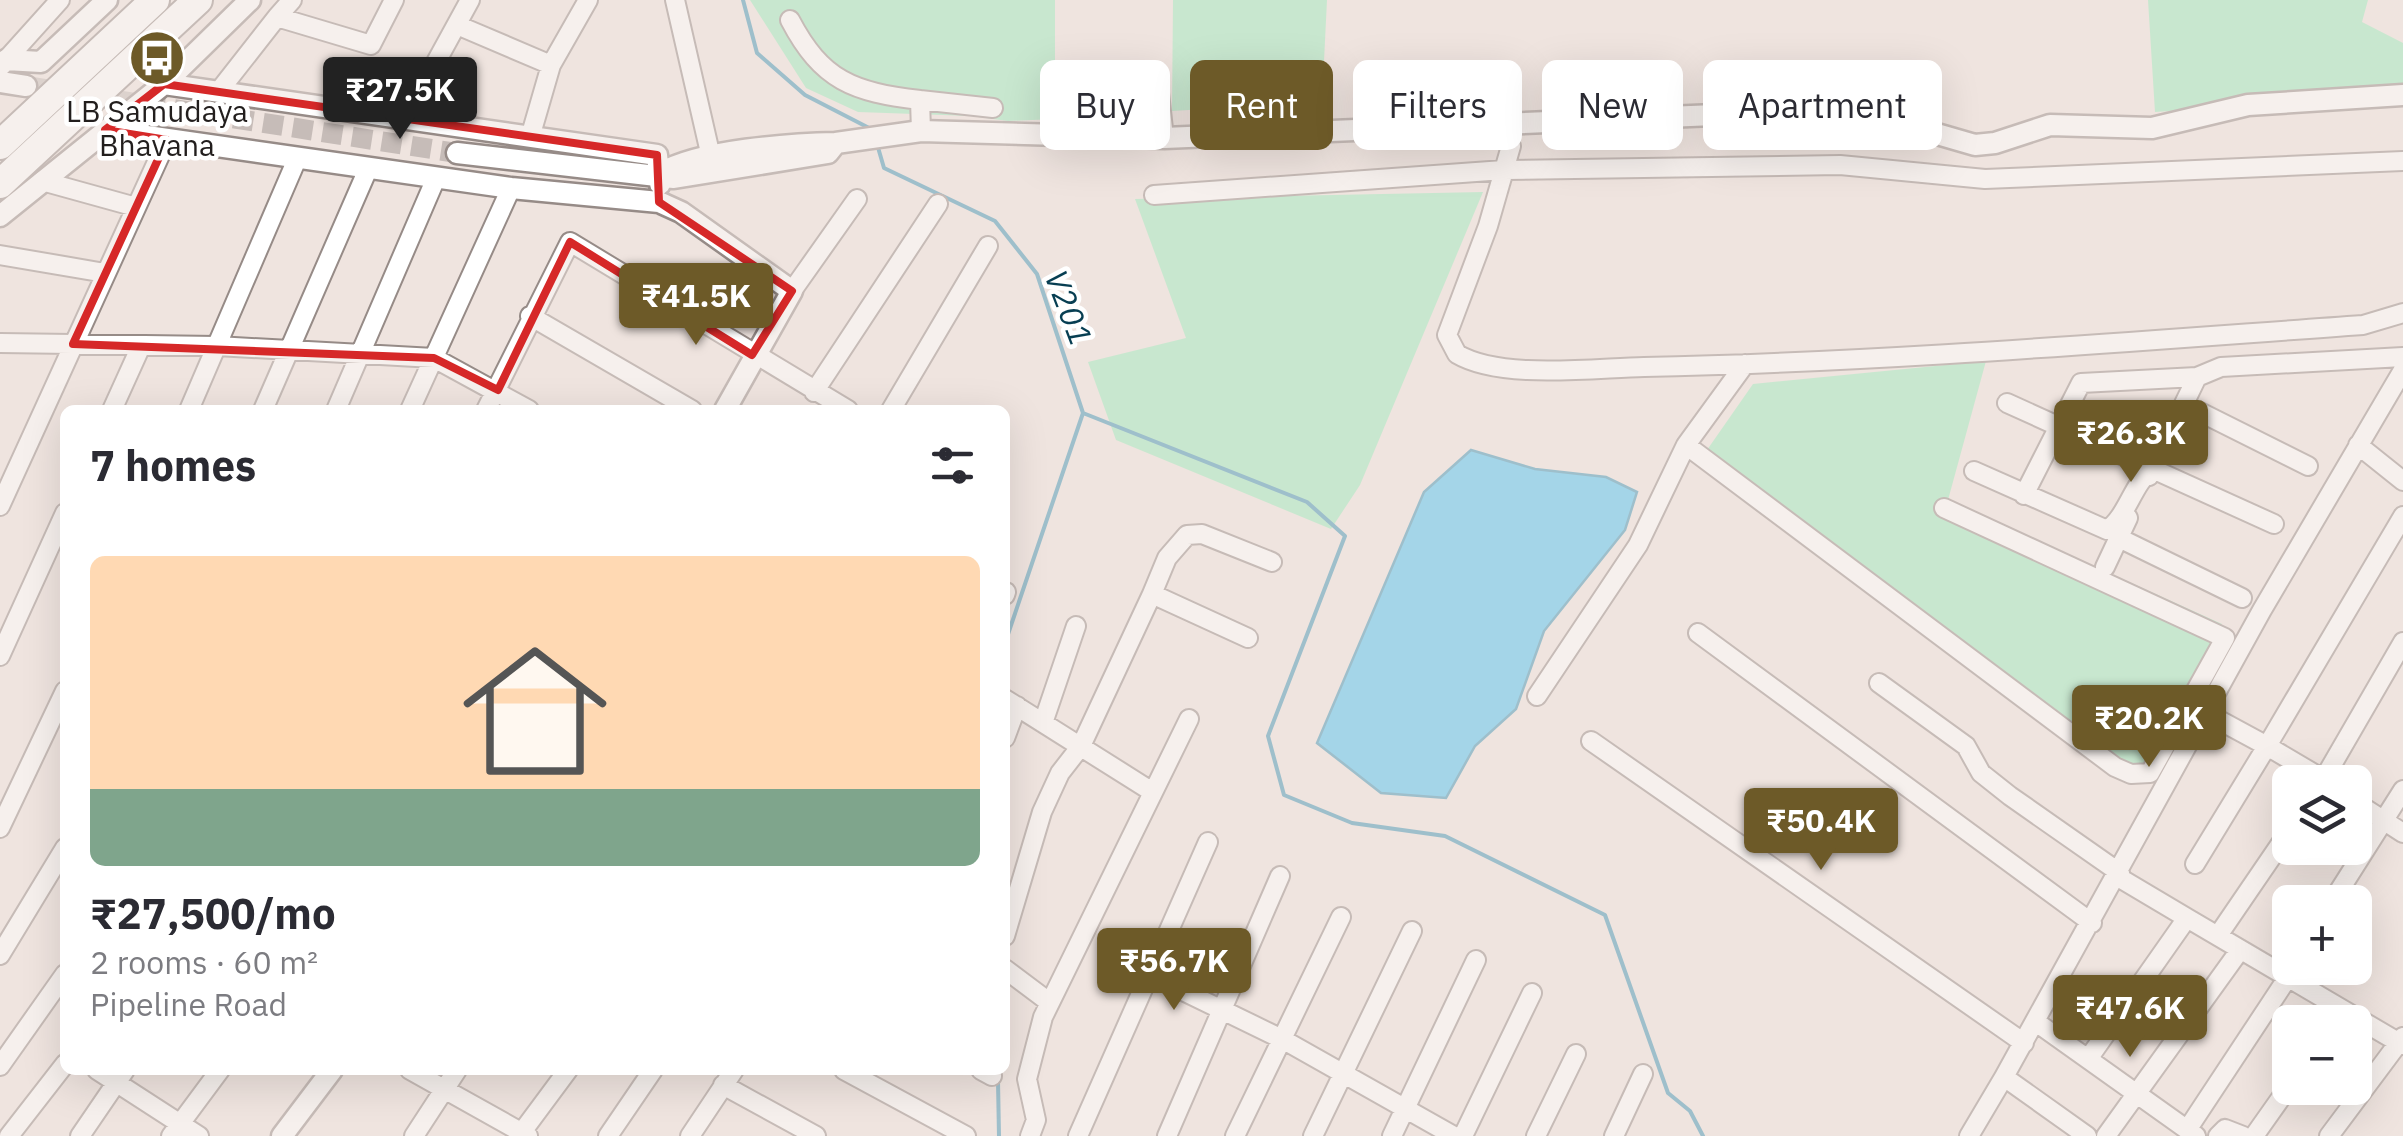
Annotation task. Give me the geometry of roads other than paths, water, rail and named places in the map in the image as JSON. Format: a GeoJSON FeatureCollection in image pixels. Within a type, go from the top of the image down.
{"type":"FeatureCollection","features":[{"type":"Feature","properties":{"kind":"highway"},"geometry":{"type":"LineString","coordinates":[[0,145],[154,0]]}},
{"type":"Feature","properties":{"kind":"highway"},"geometry":{"type":"LineString","coordinates":[[0,184],[198,0]]}},
{"type":"Feature","properties":{"kind":"street"},"geometry":{"type":"LineString","coordinates":[[3,63],[60,0]]}},
{"type":"Feature","properties":{"kind":"street"},"geometry":{"type":"LineString","coordinates":[[3,63],[40,62],[107,0]]}},
{"type":"Feature","properties":{"kind":"street"},"geometry":{"type":"LineString","coordinates":[[0,216],[164,84],[250,0]]}},
{"type":"Feature","properties":{"kind":"street"},"geometry":{"type":"LineString","coordinates":[[218,92],[292,0]]}},
{"type":"Feature","properties":{"kind":"street"},"geometry":{"type":"LineString","coordinates":[[277,17],[372,45],[394,0]]}},
{"type":"Feature","properties":{"kind":"street"},"geometry":{"type":"LineString","coordinates":[[406,117],[470,0]]}},
{"type":"Feature","properties":{"kind":"street"},"geometry":{"type":"LineString","coordinates":[[530,134],[551,65],[588,0]]}},
{"type":"Feature","properties":{"kind":"street"},"geometry":{"type":"LineString","coordinates":[[675,0],[710,157]]}},
{"type":"Feature","properties":{"kind":"street"},"geometry":{"type":"LineString","coordinates":[[790,20],[809,56],[830,72],[868,91],[992,108]]}},
{"type":"Feature","properties":{"kind":"street"},"geometry":{"type":"LineString","coordinates":[[457,25],[551,65]]}},
{"type":"Feature","properties":{"kind":"street"},"geometry":{"type":"LineString","coordinates":[[0,82],[26,86]]}},
{"type":"Feature","properties":{"kind":"street"},"geometry":{"type":"LineString","coordinates":[[164,84],[657,154],[661,174],[659,202]]}},
{"type":"Feature","properties":{"kind":"street"},"geometry":{"type":"LineString","coordinates":[[1170,138],[1836,110],[1868,114],[1964,143],[1986,145],[2050,125],[2152,128],[2248,106],[2403,95]]}},
{"type":"Feature","properties":{"kind":"street"},"geometry":{"type":"LineString","coordinates":[[920,100],[921,131]]}},
{"type":"Feature","properties":{"kind":"street"},"geometry":{"type":"LineString","coordinates":[[104,130],[511,188],[659,202],[681,212],[792,292]]}},
{"type":"Feature","properties":{"kind":"street"},"geometry":{"type":"LineString","coordinates":[[661,174],[676,164],[710,157],[885,134],[921,131],[1040,134]]}},
{"type":"Feature","properties":{"kind":"street"},"geometry":{"type":"LineString","coordinates":[[0,506],[167,140]]}},
{"type":"Feature","properties":{"kind":"street"},"geometry":{"type":"LineString","coordinates":[[457,153],[674,178],[828,152],[836,143]]}},
{"type":"Feature","properties":{"kind":"street"},"geometry":{"type":"LineString","coordinates":[[1510,150],[1488,226],[1447,335],[1457,354],[1516,368],[1852,361],[2363,325],[2403,313]]}},
{"type":"Feature","properties":{"kind":"street"},"geometry":{"type":"LineString","coordinates":[[191,405],[298,159]]}},
{"type":"Feature","properties":{"kind":"street"},"geometry":{"type":"LineString","coordinates":[[1154,195],[1504,170],[1840,165],[1985,179],[2403,162]]}},
{"type":"Feature","properties":{"kind":"street"},"geometry":{"type":"LineString","coordinates":[[265,405],[368,168]]}},
{"type":"Feature","properties":{"kind":"street"},"geometry":{"type":"LineString","coordinates":[[338,405],[436,178]]}},
{"type":"Feature","properties":{"kind":"street"},"geometry":{"type":"LineString","coordinates":[[42,181],[136,207]]}},
{"type":"Feature","properties":{"kind":"street"},"geometry":{"type":"LineString","coordinates":[[412,405],[511,188]]}},
{"type":"Feature","properties":{"kind":"street"},"geometry":{"type":"LineString","coordinates":[[727,405],[752,354],[857,199]]}},
{"type":"Feature","properties":{"kind":"street"},"geometry":{"type":"LineString","coordinates":[[814,392],[938,204]]}},
{"type":"Feature","properties":{"kind":"street"},"geometry":{"type":"LineString","coordinates":[[489,405],[570,242],[839,405]]}},
{"type":"Feature","properties":{"kind":"street"},"geometry":{"type":"LineString","coordinates":[[894,405],[988,246]]}},
{"type":"Feature","properties":{"kind":"street"},"geometry":{"type":"LineString","coordinates":[[0,256],[105,274]]}},
{"type":"Feature","properties":{"kind":"street"},"geometry":{"type":"LineString","coordinates":[[530,316],[683,405]]}},
{"type":"Feature","properties":{"kind":"street"},"geometry":{"type":"LineString","coordinates":[[0,343],[362,351],[434,358],[520,405]]}},
{"type":"Feature","properties":{"kind":"street"},"geometry":{"type":"LineString","coordinates":[[114,405],[141,346]]}},
{"type":"Feature","properties":{"kind":"street"},"geometry":{"type":"LineString","coordinates":[[2024,495],[2081,383],[2197,378],[2222,366],[2403,357]]}},
{"type":"Feature","properties":{"kind":"street"},"geometry":{"type":"LineString","coordinates":[[1537,696],[1638,545],[1686,445],[1745,364]]}},
{"type":"Feature","properties":{"kind":"street"},"geometry":{"type":"LineString","coordinates":[[1969,1136],[2403,370]]}},
{"type":"Feature","properties":{"kind":"street"},"geometry":{"type":"LineString","coordinates":[[2104,567],[2197,378]]}},
{"type":"Feature","properties":{"kind":"street"},"geometry":{"type":"LineString","coordinates":[[2007,403],[2274,524]]}},
{"type":"Feature","properties":{"kind":"street"},"geometry":{"type":"LineString","coordinates":[[2184,404],[2308,466]]}},
{"type":"Feature","properties":{"kind":"street"},"geometry":{"type":"LineString","coordinates":[[1686,445],[2114,767],[2131,774],[2150,773],[2225,638],[1944,508]]}},
{"type":"Feature","properties":{"kind":"street"},"geometry":{"type":"LineString","coordinates":[[2358,446],[2403,480]]}},
{"type":"Feature","properties":{"kind":"street"},"geometry":{"type":"LineString","coordinates":[[1974,471],[2107,530],[2114,525],[2140,479],[2152,468]]}},
{"type":"Feature","properties":{"kind":"street"},"geometry":{"type":"LineString","coordinates":[[2195,864],[2403,516]]}},
{"type":"Feature","properties":{"kind":"street"},"geometry":{"type":"LineString","coordinates":[[0,656],[60,524]]}},
{"type":"Feature","properties":{"kind":"street"},"geometry":{"type":"LineString","coordinates":[[1010,919],[1042,812],[1060,773],[1081,746],[1167,558],[1186,535],[1202,534],[1272,562]]}},
{"type":"Feature","properties":{"kind":"street"},"geometry":{"type":"LineString","coordinates":[[2119,538],[2242,598]]}},
{"type":"Feature","properties":{"kind":"street"},"geometry":{"type":"LineString","coordinates":[[1152,594],[1248,638]]}},
{"type":"Feature","properties":{"kind":"street"},"geometry":{"type":"LineString","coordinates":[[1043,722],[1076,626]]}},
{"type":"Feature","properties":{"kind":"street"},"geometry":{"type":"LineString","coordinates":[[1698,633],[2092,923]]}},
{"type":"Feature","properties":{"kind":"street"},"geometry":{"type":"LineString","coordinates":[[2334,765],[2403,642]]}},
{"type":"Feature","properties":{"kind":"street"},"geometry":{"type":"LineString","coordinates":[[1878,683],[1966,746],[1981,772],[2010,796],[2119,875],[2240,950],[2272,964]]}},
{"type":"Feature","properties":{"kind":"street"},"geometry":{"type":"LineString","coordinates":[[0,828],[60,702]]}},
{"type":"Feature","properties":{"kind":"street"},"geometry":{"type":"LineString","coordinates":[[1011,703],[1151,791]]}},
{"type":"Feature","properties":{"kind":"street"},"geometry":{"type":"LineString","coordinates":[[2206,714],[2298,765]]}},
{"type":"Feature","properties":{"kind":"street"},"geometry":{"type":"LineString","coordinates":[[1030,1136],[1036,1120],[1027,1080],[1049,1002],[1189,719]]}},
{"type":"Feature","properties":{"kind":"street"},"geometry":{"type":"LineString","coordinates":[[1591,741],[2024,1043]]}},
{"type":"Feature","properties":{"kind":"street"},"geometry":{"type":"LineString","coordinates":[[2343,885],[2403,790]]}},
{"type":"Feature","properties":{"kind":"street"},"geometry":{"type":"LineString","coordinates":[[2372,814],[2403,833]]}},
{"type":"Feature","properties":{"kind":"street"},"geometry":{"type":"LineString","coordinates":[[1078,1136],[1208,842]]}},
{"type":"Feature","properties":{"kind":"street"},"geometry":{"type":"LineString","coordinates":[[0,955],[60,856]]}},
{"type":"Feature","properties":{"kind":"street"},"geometry":{"type":"LineString","coordinates":[[2219,934],[2272,856]]}},
{"type":"Feature","properties":{"kind":"street"},"geometry":{"type":"LineString","coordinates":[[1166,1136],[1280,876]]}},
{"type":"Feature","properties":{"kind":"street"},"geometry":{"type":"LineString","coordinates":[[1236,1136],[1342,917]]}},
{"type":"Feature","properties":{"kind":"street"},"geometry":{"type":"LineString","coordinates":[[2088,1059],[2187,918]]}},
{"type":"Feature","properties":{"kind":"street"},"geometry":{"type":"LineString","coordinates":[[1313,1136],[1412,931]]}},
{"type":"Feature","properties":{"kind":"street"},"geometry":{"type":"LineString","coordinates":[[2106,1136],[2240,950]]}},
{"type":"Feature","properties":{"kind":"street"},"geometry":{"type":"LineString","coordinates":[[1392,1136],[1476,960]]}},
{"type":"Feature","properties":{"kind":"street"},"geometry":{"type":"LineString","coordinates":[[1010,973],[1049,1002]]}},
{"type":"Feature","properties":{"kind":"street"},"geometry":{"type":"LineString","coordinates":[[1148,974],[1282,1039],[1454,1136]]}},
{"type":"Feature","properties":{"kind":"street"},"geometry":{"type":"LineString","coordinates":[[0,1066],[60,981]]}},
{"type":"Feature","properties":{"kind":"street"},"geometry":{"type":"LineString","coordinates":[[2036,1022],[2192,1133],[2284,985]]}},
{"type":"Feature","properties":{"kind":"street"},"geometry":{"type":"LineString","coordinates":[[2305,985],[2326,1005]]}},
{"type":"Feature","properties":{"kind":"street"},"geometry":{"type":"LineString","coordinates":[[1462,1136],[1532,993]]}},
{"type":"Feature","properties":{"kind":"street"},"geometry":{"type":"LineString","coordinates":[[2328,1136],[2402,1042],[2372,1030]]}},
{"type":"Feature","properties":{"kind":"street"},"geometry":{"type":"LineString","coordinates":[[1536,1136],[1576,1054]]}},
{"type":"Feature","properties":{"kind":"street"},"geometry":{"type":"LineString","coordinates":[[9,1136],[60,1070]]}},
{"type":"Feature","properties":{"kind":"street"},"geometry":{"type":"LineString","coordinates":[[1614,1136],[1643,1074]]}},
{"type":"Feature","properties":{"kind":"street"},"geometry":{"type":"LineString","coordinates":[[176,1130],[216,1075]]}},
{"type":"Feature","properties":{"kind":"street"},"geometry":{"type":"LineString","coordinates":[[282,1136],[328,1075]]}},
{"type":"Feature","properties":{"kind":"street"},"geometry":{"type":"LineString","coordinates":[[420,1075],[523,1135],[565,1075]]}},
{"type":"Feature","properties":{"kind":"street"},"geometry":{"type":"LineString","coordinates":[[414,1136],[454,1075]]}},
{"type":"Feature","properties":{"kind":"street"},"geometry":{"type":"LineString","coordinates":[[608,1136],[650,1075]]}},
{"type":"Feature","properties":{"kind":"street"},"geometry":{"type":"LineString","coordinates":[[853,1075],[966,1136]]}},
{"type":"Feature","properties":{"kind":"street"},"geometry":{"type":"LineString","coordinates":[[80,1136],[121,1077],[176,1130],[199,1136]]}},
{"type":"Feature","properties":{"kind":"street"},"geometry":{"type":"LineString","coordinates":[[2004,1077],[2087,1136]]}},
{"type":"Feature","properties":{"kind":"street"},"geometry":{"type":"LineString","coordinates":[[690,1136],[729,1078],[816,1136]]}},
{"type":"Feature","properties":{"kind":"street"},"geometry":{"type":"LineString","coordinates":[[2254,1136],[2276,1105]]}},
{"type":"Feature","properties":{"kind":"street"},"geometry":{"type":"LineString","coordinates":[[2218,1136],[2225,1128],[2243,1136]]}},
{"type":"Feature","properties":{"kind":"water"},"geometry":{"type":"Polygon","coordinates":[[[1471,450],[1535,469],[1606,477],[1637,492],[1625,530],[1544,631],[1516,709],[1475,746],[1446,798],[1381,793],[1317,743],[1424,492],[1471,450]]]}},
{"type":"Feature","properties":{"kind":"waterway","name":"V201"},"geometry":{"type":"LineString","coordinates":[[743,0],[757,53],[805,95],[873,130]]}},
{"type":"Feature","properties":{"kind":"waterway","name":"V201"},"geometry":{"type":"LineString","coordinates":[[877,144],[884,168],[995,221],[1037,274],[1083,413],[1010,628]]}},
{"type":"Feature","properties":{"kind":"waterway"},"geometry":{"type":"LineString","coordinates":[[1083,413],[1307,502],[1345,536],[1268,736],[1284,795],[1352,823],[1445,836],[1605,915],[1668,1093],[1690,1111],[1703,1136]]}},
{"type":"Feature","properties":{"kind":"waterway","name":"V201"},"geometry":{"type":"LineString","coordinates":[[998,1081],[999,1136]]}},
{"type":"Feature","properties":{"kind":"tunnel"},"geometry":{"type":"LineString","coordinates":[[26,86],[457,153]]}},
{"type":"Feature","properties":{"kind":"place","name":"LB Samudaya Bhavana"},"geometry":{"type":"Point","coordinates":[157,58]}}]}
